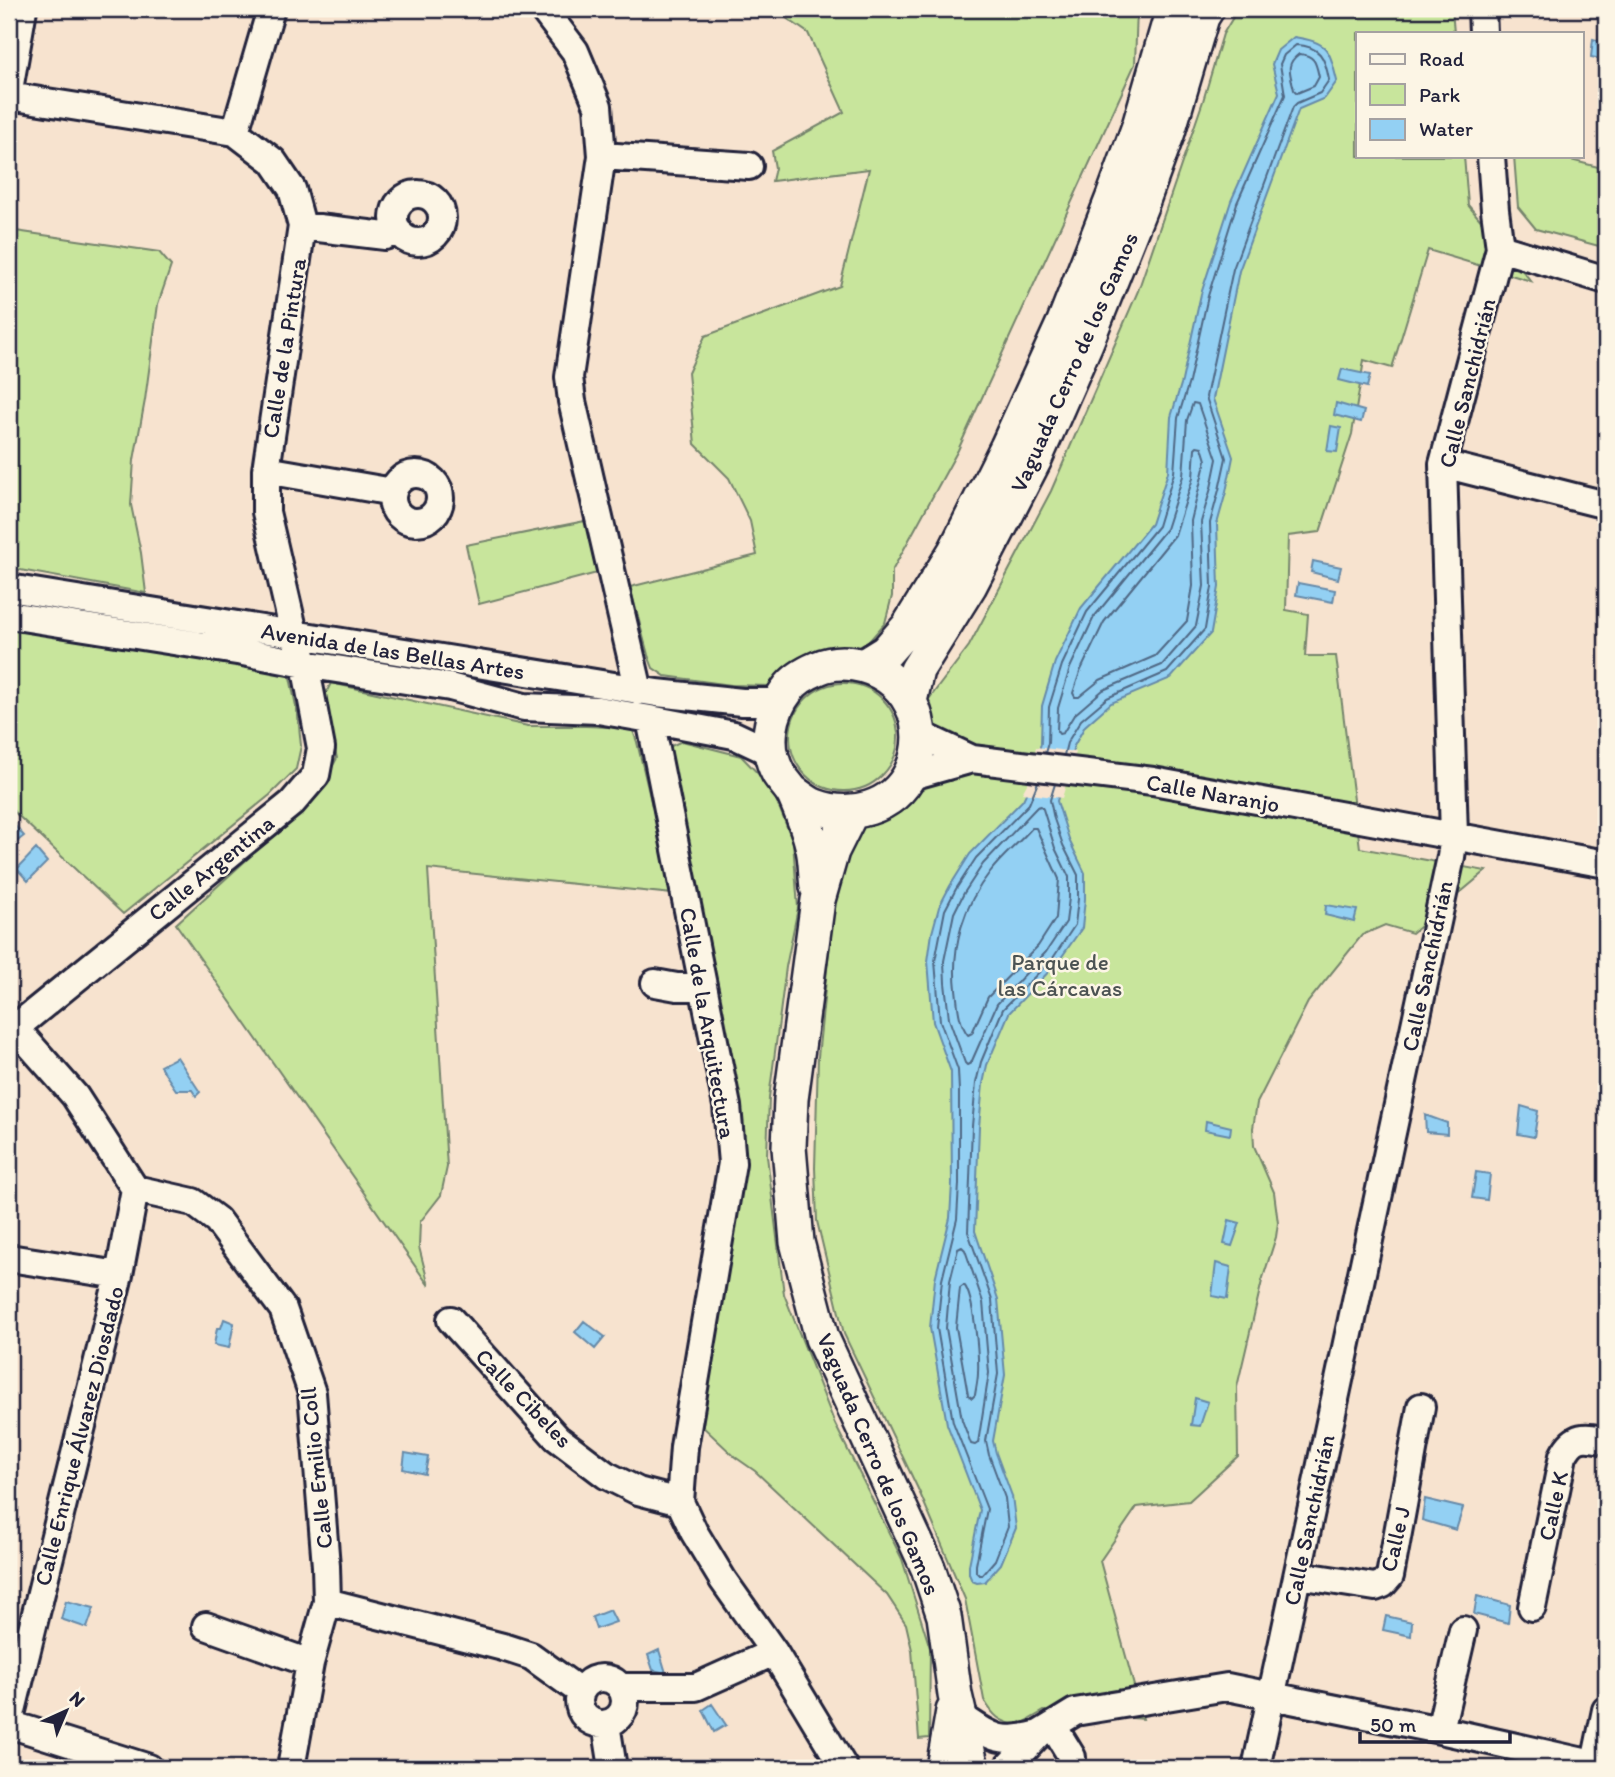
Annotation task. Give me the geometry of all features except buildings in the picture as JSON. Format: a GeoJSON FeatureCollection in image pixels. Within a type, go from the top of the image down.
{"type":"FeatureCollection","features":[{"type":"Feature","properties":{"kind":"main road","name":"Vaguada Cerro de los Gamos"},"geometry":{"type":"LineString","coordinates":[[865,665],[886,652],[908,627],[955,551],[1007,447],[1064,322],[1113,197],[1139,127],[1173,9]]}},
{"type":"Feature","properties":{"kind":"main road","name":"Vaguada Cerro de los Gamos"},"geometry":{"type":"LineString","coordinates":[[910,701],[917,670],[970,585],[1034,461],[1086,343],[1142,204],[1168,132],[1202,17],[1207,9]]}},
{"type":"Feature","properties":{"kind":"main road","name":"Vaguada Cerro de los Gamos"},"geometry":{"type":"LineString","coordinates":[[793,792],[812,805],[834,812],[851,813],[876,806],[894,794],[908,777],[917,756],[919,734],[910,701],[898,685],[883,673],[865,665],[845,662],[824,665],[806,673],[790,686],[778,702],[770,726],[771,752],[779,774],[793,792],[813,846],[818,900]]}},
{"type":"Feature","properties":{"kind":"main road","name":"Vaguada Cerro de los Gamos"},"geometry":{"type":"LineString","coordinates":[[851,813],[832,852],[818,900],[791,1100],[789,1147],[797,1242],[822,1338],[928,1568],[943,1616],[958,1706],[972,1768]]}},
{"type":"Feature","properties":{"kind":"main road","name":"Vaguada Cerro de los Gamos"},"geometry":{"type":"LineString","coordinates":[[943,1768],[958,1706]]}},
{"type":"Feature","properties":{"kind":"street"},"geometry":{"type":"LineString","coordinates":[[9,90],[23,9]]}},
{"type":"Feature","properties":{"kind":"street"},"geometry":{"type":"LineString","coordinates":[[235,132],[271,9]]}},
{"type":"Feature","properties":{"kind":"street"},"geometry":{"type":"LineString","coordinates":[[543,9],[575,51],[598,106],[602,156],[569,377],[572,401],[639,691]]}},
{"type":"Feature","properties":{"kind":"street"},"geometry":{"type":"LineString","coordinates":[[1482,9],[1483,32]]}},
{"type":"Feature","properties":{"kind":"street","name":"Calle de la Pintura"},"geometry":{"type":"LineString","coordinates":[[9,96],[235,132],[273,161],[292,189],[302,226],[266,470],[266,512],[294,633],[305,664]]}},
{"type":"Feature","properties":{"kind":"street"},"geometry":{"type":"LineString","coordinates":[[602,156],[749,166]]}},
{"type":"Feature","properties":{"kind":"street","name":"Calle Sanchidrián"},"geometry":{"type":"LineString","coordinates":[[1256,1768],[1451,858],[1454,836],[1443,464],[1500,248],[1492,158]]}},
{"type":"Feature","properties":{"kind":"street","name":"Calle de la Pintura"},"geometry":{"type":"LineString","coordinates":[[302,226],[386,236],[398,230]]}},
{"type":"Feature","properties":{"kind":"street"},"geometry":{"type":"LineString","coordinates":[[1500,248],[1606,280]]}},
{"type":"Feature","properties":{"kind":"street"},"geometry":{"type":"LineString","coordinates":[[1443,464],[1606,505]]}},
{"type":"Feature","properties":{"kind":"street","name":"Calle de la Pintura"},"geometry":{"type":"LineString","coordinates":[[266,470],[393,492]]}},
{"type":"Feature","properties":{"kind":"street","name":"Avenida de las Bellas Artes"},"geometry":{"type":"LineString","coordinates":[[9,588],[639,691],[687,698],[778,702]]}},
{"type":"Feature","properties":{"kind":"street","name":"Avenida de las Bellas Artes"},"geometry":{"type":"LineString","coordinates":[[9,615],[450,687],[524,707],[597,710],[650,719],[734,735],[771,752]]}},
{"type":"Feature","properties":{"kind":"street","name":"Calle Argentina"},"geometry":{"type":"LineString","coordinates":[[12,1025],[292,803],[316,775],[321,748],[305,664]]}},
{"type":"Feature","properties":{"kind":"street","name":"Calle de la Arquitectura"},"geometry":{"type":"LineString","coordinates":[[650,719],[727,1106],[732,1163],[684,1447],[680,1502],[694,1532],[723,1580],[774,1652]]}},
{"type":"Feature","properties":{"kind":"street","name":"Calle Naranjo"},"geometry":{"type":"LineString","coordinates":[[919,734],[972,760],[1153,781],[1606,864]]}},
{"type":"Feature","properties":{"kind":"street","name":"Calle Naranjo"},"geometry":{"type":"LineString","coordinates":[[908,777],[972,760]]}},
{"type":"Feature","properties":{"kind":"street"},"geometry":{"type":"LineString","coordinates":[[655,983],[703,987]]}},
{"type":"Feature","properties":{"kind":"street"},"geometry":{"type":"LineString","coordinates":[[12,1025],[75,1096],[135,1189]]}},
{"type":"Feature","properties":{"kind":"street","name":"Calle Enrique Álvarez Diosdado"},"geometry":{"type":"LineString","coordinates":[[9,1724],[119,1275],[135,1189]]}},
{"type":"Feature","properties":{"kind":"street","name":"Calle Emilio Coll"},"geometry":{"type":"LineString","coordinates":[[135,1189],[193,1202],[217,1220],[284,1308],[312,1393],[327,1602],[310,1663],[291,1768]]}},
{"type":"Feature","properties":{"kind":"street"},"geometry":{"type":"LineString","coordinates":[[9,1258],[119,1275]]}},
{"type":"Feature","properties":{"kind":"street","name":"Calle Cibeles"},"geometry":{"type":"LineString","coordinates":[[451,1320],[557,1438],[606,1475],[638,1491],[680,1502]]}},
{"type":"Feature","properties":{"kind":"street","name":"Calle J"},"geometry":{"type":"LineString","coordinates":[[1298,1574],[1375,1587],[1383,1584],[1390,1576],[1421,1408]]}},
{"type":"Feature","properties":{"kind":"street","name":"Calle K"},"geometry":{"type":"LineString","coordinates":[[1532,1607],[1563,1456],[1568,1446],[1576,1439],[1587,1437],[1606,1441]]}},
{"type":"Feature","properties":{"kind":"street"},"geometry":{"type":"LineString","coordinates":[[327,1602],[531,1656],[581,1692]]}},
{"type":"Feature","properties":{"kind":"street"},"geometry":{"type":"LineString","coordinates":[[206,1626],[310,1663]]}},
{"type":"Feature","properties":{"kind":"street"},"geometry":{"type":"LineString","coordinates":[[1440,1730],[1463,1630]]}},
{"type":"Feature","properties":{"kind":"street"},"geometry":{"type":"LineString","coordinates":[[621,1687],[696,1687],[774,1652],[844,1768]]}},
{"type":"Feature","properties":{"kind":"street"},"geometry":{"type":"LineString","coordinates":[[610,1679],[621,1687],[626,1702],[620,1717],[614,1722],[600,1724],[587,1718],[579,1706],[581,1692],[590,1682],[610,1679]]}},
{"type":"Feature","properties":{"kind":"street"},"geometry":{"type":"LineString","coordinates":[[958,1706],[987,1734],[1018,1740],[1046,1730],[1075,1712],[1227,1687],[1440,1730],[1598,1767],[1606,1710]]}},
{"type":"Feature","properties":{"kind":"street"},"geometry":{"type":"LineString","coordinates":[[9,1724],[149,1768]]}},
{"type":"Feature","properties":{"kind":"street"},"geometry":{"type":"LineString","coordinates":[[607,1724],[613,1768]]}},
{"type":"Feature","properties":{"kind":"street"},"geometry":{"type":"LineString","coordinates":[[1007,1768],[1046,1730]]}},
{"type":"Feature","properties":{"kind":"street"},"geometry":{"type":"LineString","coordinates":[[1046,1730],[1072,1757],[1071,1768]]}},
{"type":"Feature","properties":{"kind":"green space"},"geometry":{"type":"Polygon","coordinates":[[[773,9],[1137,9],[1135,64],[958,450],[892,571],[892,596],[885,623],[857,655],[771,686],[731,685],[665,676],[653,668],[630,587],[757,555],[750,521],[729,478],[695,444],[688,373],[705,336],[840,286],[869,169],[772,181],[775,168],[772,151],[844,112],[808,33],[773,9]]]}},
{"type":"Feature","properties":{"kind":"green space","name":"Parque de las Cárcavas"},"geometry":{"type":"Polygon","coordinates":[[[1238,9],[1452,9],[1454,32],[1356,32],[1356,158],[1464,158],[1468,205],[1531,281],[1428,250],[1392,368],[1364,360],[1352,434],[1320,532],[1288,536],[1286,610],[1308,614],[1305,656],[1336,656],[1360,848],[1486,871],[1412,933],[1385,925],[1362,935],[1308,1002],[1257,1103],[1253,1128],[1254,1146],[1274,1192],[1278,1223],[1237,1387],[1238,1456],[1189,1501],[1137,1507],[1100,1561],[1143,1719],[1044,1711],[1018,1726],[998,1718],[984,1700],[965,1599],[919,1491],[844,1334],[817,1221],[815,1168],[818,1057],[842,824],[889,815],[926,703],[969,646],[1051,491],[1138,291],[1223,34],[1238,9]]]}},
{"type":"Feature","properties":{"kind":"green space"},"geometry":{"type":"Polygon","coordinates":[[[1514,158],[1563,158],[1606,169],[1606,248],[1536,229],[1518,207],[1514,158]]]}},
{"type":"Feature","properties":{"kind":"green space"},"geometry":{"type":"Polygon","coordinates":[[[9,230],[159,252],[171,266],[158,304],[134,460],[131,505],[146,593],[9,568],[9,230]]]}},
{"type":"Feature","properties":{"kind":"green space"},"geometry":{"type":"Polygon","coordinates":[[[585,521],[597,573],[479,604],[466,545],[585,521]]]}},
{"type":"Feature","properties":{"kind":"green space"},"geometry":{"type":"Polygon","coordinates":[[[9,627],[289,672],[301,746],[296,769],[270,795],[123,914],[9,807],[9,627]]]}},
{"type":"Feature","properties":{"kind":"green space"},"geometry":{"type":"Polygon","coordinates":[[[331,683],[528,726],[632,728],[673,894],[428,869],[447,1167],[441,1195],[420,1222],[419,1247],[429,1286],[176,924],[289,821],[322,786],[337,758],[323,699],[331,683]]]}},
{"type":"Feature","properties":{"kind":"green space"},"geometry":{"type":"Polygon","coordinates":[[[844,683],[865,687],[882,699],[894,716],[898,737],[894,758],[882,775],[865,787],[844,791],[823,787],[806,775],[794,758],[790,737],[794,716],[806,699],[823,687],[844,683]]]}},
{"type":"Feature","properties":{"kind":"green space"},"geometry":{"type":"Polygon","coordinates":[[[682,741],[741,756],[771,787],[793,842],[798,908],[786,967],[769,1098],[767,1156],[784,1294],[835,1424],[902,1559],[930,1648],[929,1738],[919,1739],[912,1650],[906,1624],[887,1595],[755,1471],[735,1457],[701,1425],[745,1160],[730,1049],[705,941],[670,761],[671,746],[682,741]]]}},
{"type":"Feature","properties":{"kind":"water"},"geometry":{"type":"Polygon","coordinates":[[[1294,37],[1314,41],[1326,49],[1337,81],[1325,98],[1299,109],[1239,271],[1213,399],[1233,457],[1217,524],[1219,587],[1211,633],[1171,678],[1111,703],[1085,726],[1074,746],[1057,801],[1070,842],[1085,873],[1082,928],[1058,962],[1009,1013],[987,1065],[983,1084],[975,1231],[998,1299],[1005,1375],[993,1441],[1012,1496],[1016,1528],[1001,1564],[985,1582],[977,1583],[972,1581],[969,1565],[980,1510],[947,1424],[930,1328],[935,1279],[950,1218],[952,1183],[951,1072],[933,1022],[928,961],[932,933],[939,907],[970,854],[1023,800],[1030,785],[1041,743],[1042,706],[1055,662],[1081,608],[1151,524],[1168,472],[1171,417],[1182,381],[1201,294],[1231,201],[1279,93],[1272,64],[1278,50],[1294,37]]]}},
{"type":"Feature","properties":{"kind":"water"},"geometry":{"type":"Polygon","coordinates":[[[1593,39],[1606,43],[1606,60],[1591,57],[1593,39]]]}},
{"type":"Feature","properties":{"kind":"water"},"geometry":{"type":"Polygon","coordinates":[[[1342,369],[1370,375],[1367,387],[1339,380],[1342,369]]]}},
{"type":"Feature","properties":{"kind":"water"},"geometry":{"type":"Polygon","coordinates":[[[1336,403],[1364,411],[1361,422],[1334,415],[1336,403]]]}},
{"type":"Feature","properties":{"kind":"water"},"geometry":{"type":"Polygon","coordinates":[[[1331,426],[1341,428],[1337,452],[1327,451],[1331,426]]]}},
{"type":"Feature","properties":{"kind":"water"},"geometry":{"type":"Polygon","coordinates":[[[1313,561],[1341,567],[1338,579],[1311,572],[1313,561]]]}},
{"type":"Feature","properties":{"kind":"water"},"geometry":{"type":"Polygon","coordinates":[[[1298,583],[1335,590],[1333,602],[1296,595],[1298,583]]]}},
{"type":"Feature","properties":{"kind":"water"},"geometry":{"type":"Polygon","coordinates":[[[13,824],[24,836],[9,848],[9,828],[13,824]]]}},
{"type":"Feature","properties":{"kind":"water"},"geometry":{"type":"Polygon","coordinates":[[[36,849],[47,862],[28,881],[17,869],[36,849]]]}},
{"type":"Feature","properties":{"kind":"water"},"geometry":{"type":"Polygon","coordinates":[[[1326,905],[1357,910],[1354,922],[1325,915],[1326,905]]]}},
{"type":"Feature","properties":{"kind":"water"},"geometry":{"type":"Polygon","coordinates":[[[177,1057],[200,1092],[196,1096],[192,1090],[176,1090],[160,1066],[177,1057]]]}},
{"type":"Feature","properties":{"kind":"water"},"geometry":{"type":"Polygon","coordinates":[[[1521,1106],[1538,1111],[1534,1137],[1518,1134],[1521,1106]]]}},
{"type":"Feature","properties":{"kind":"water"},"geometry":{"type":"Polygon","coordinates":[[[1425,1115],[1447,1123],[1447,1134],[1426,1132],[1425,1115]]]}},
{"type":"Feature","properties":{"kind":"water"},"geometry":{"type":"Polygon","coordinates":[[[1206,1121],[1231,1127],[1230,1135],[1205,1130],[1206,1121]]]}},
{"type":"Feature","properties":{"kind":"water"},"geometry":{"type":"Polygon","coordinates":[[[1476,1172],[1490,1174],[1487,1200],[1472,1198],[1476,1172]]]}},
{"type":"Feature","properties":{"kind":"water"},"geometry":{"type":"Polygon","coordinates":[[[1229,1220],[1240,1223],[1232,1246],[1224,1244],[1229,1220]]]}},
{"type":"Feature","properties":{"kind":"water"},"geometry":{"type":"Polygon","coordinates":[[[1216,1263],[1231,1267],[1227,1299],[1212,1296],[1216,1263]]]}},
{"type":"Feature","properties":{"kind":"water"},"geometry":{"type":"Polygon","coordinates":[[[224,1319],[234,1323],[229,1348],[214,1345],[217,1328],[221,1328],[224,1319]]]}},
{"type":"Feature","properties":{"kind":"water"},"geometry":{"type":"Polygon","coordinates":[[[584,1321],[605,1337],[595,1349],[575,1332],[584,1321]]]}},
{"type":"Feature","properties":{"kind":"water"},"geometry":{"type":"Polygon","coordinates":[[[1195,1398],[1208,1402],[1200,1426],[1191,1425],[1195,1398]]]}},
{"type":"Feature","properties":{"kind":"water"},"geometry":{"type":"Polygon","coordinates":[[[405,1453],[428,1457],[425,1474],[403,1469],[405,1453]]]}},
{"type":"Feature","properties":{"kind":"water"},"geometry":{"type":"Polygon","coordinates":[[[1425,1499],[1463,1508],[1456,1530],[1422,1520],[1425,1499]]]}},
{"type":"Feature","properties":{"kind":"water"},"geometry":{"type":"Polygon","coordinates":[[[1477,1596],[1510,1605],[1508,1623],[1474,1614],[1477,1596]]]}},
{"type":"Feature","properties":{"kind":"water"},"geometry":{"type":"Polygon","coordinates":[[[66,1601],[94,1608],[87,1628],[61,1619],[66,1601]]]}},
{"type":"Feature","properties":{"kind":"water"},"geometry":{"type":"Polygon","coordinates":[[[610,1610],[616,1622],[596,1629],[592,1617],[610,1610]]]}},
{"type":"Feature","properties":{"kind":"water"},"geometry":{"type":"Polygon","coordinates":[[[1386,1616],[1412,1622],[1411,1636],[1383,1630],[1386,1616]]]}},
{"type":"Feature","properties":{"kind":"water"},"geometry":{"type":"Polygon","coordinates":[[[659,1650],[666,1673],[653,1670],[648,1655],[659,1650]]]}},
{"type":"Feature","properties":{"kind":"water"},"geometry":{"type":"Polygon","coordinates":[[[712,1704],[726,1725],[714,1732],[703,1710],[712,1704]]]}},
{"type":"Feature","properties":{"kind":"pier"},"geometry":{"type":"Polygon","coordinates":[[[1036,747],[1076,752],[1062,798],[1022,793],[1027,784],[1036,747]]]}}]}
